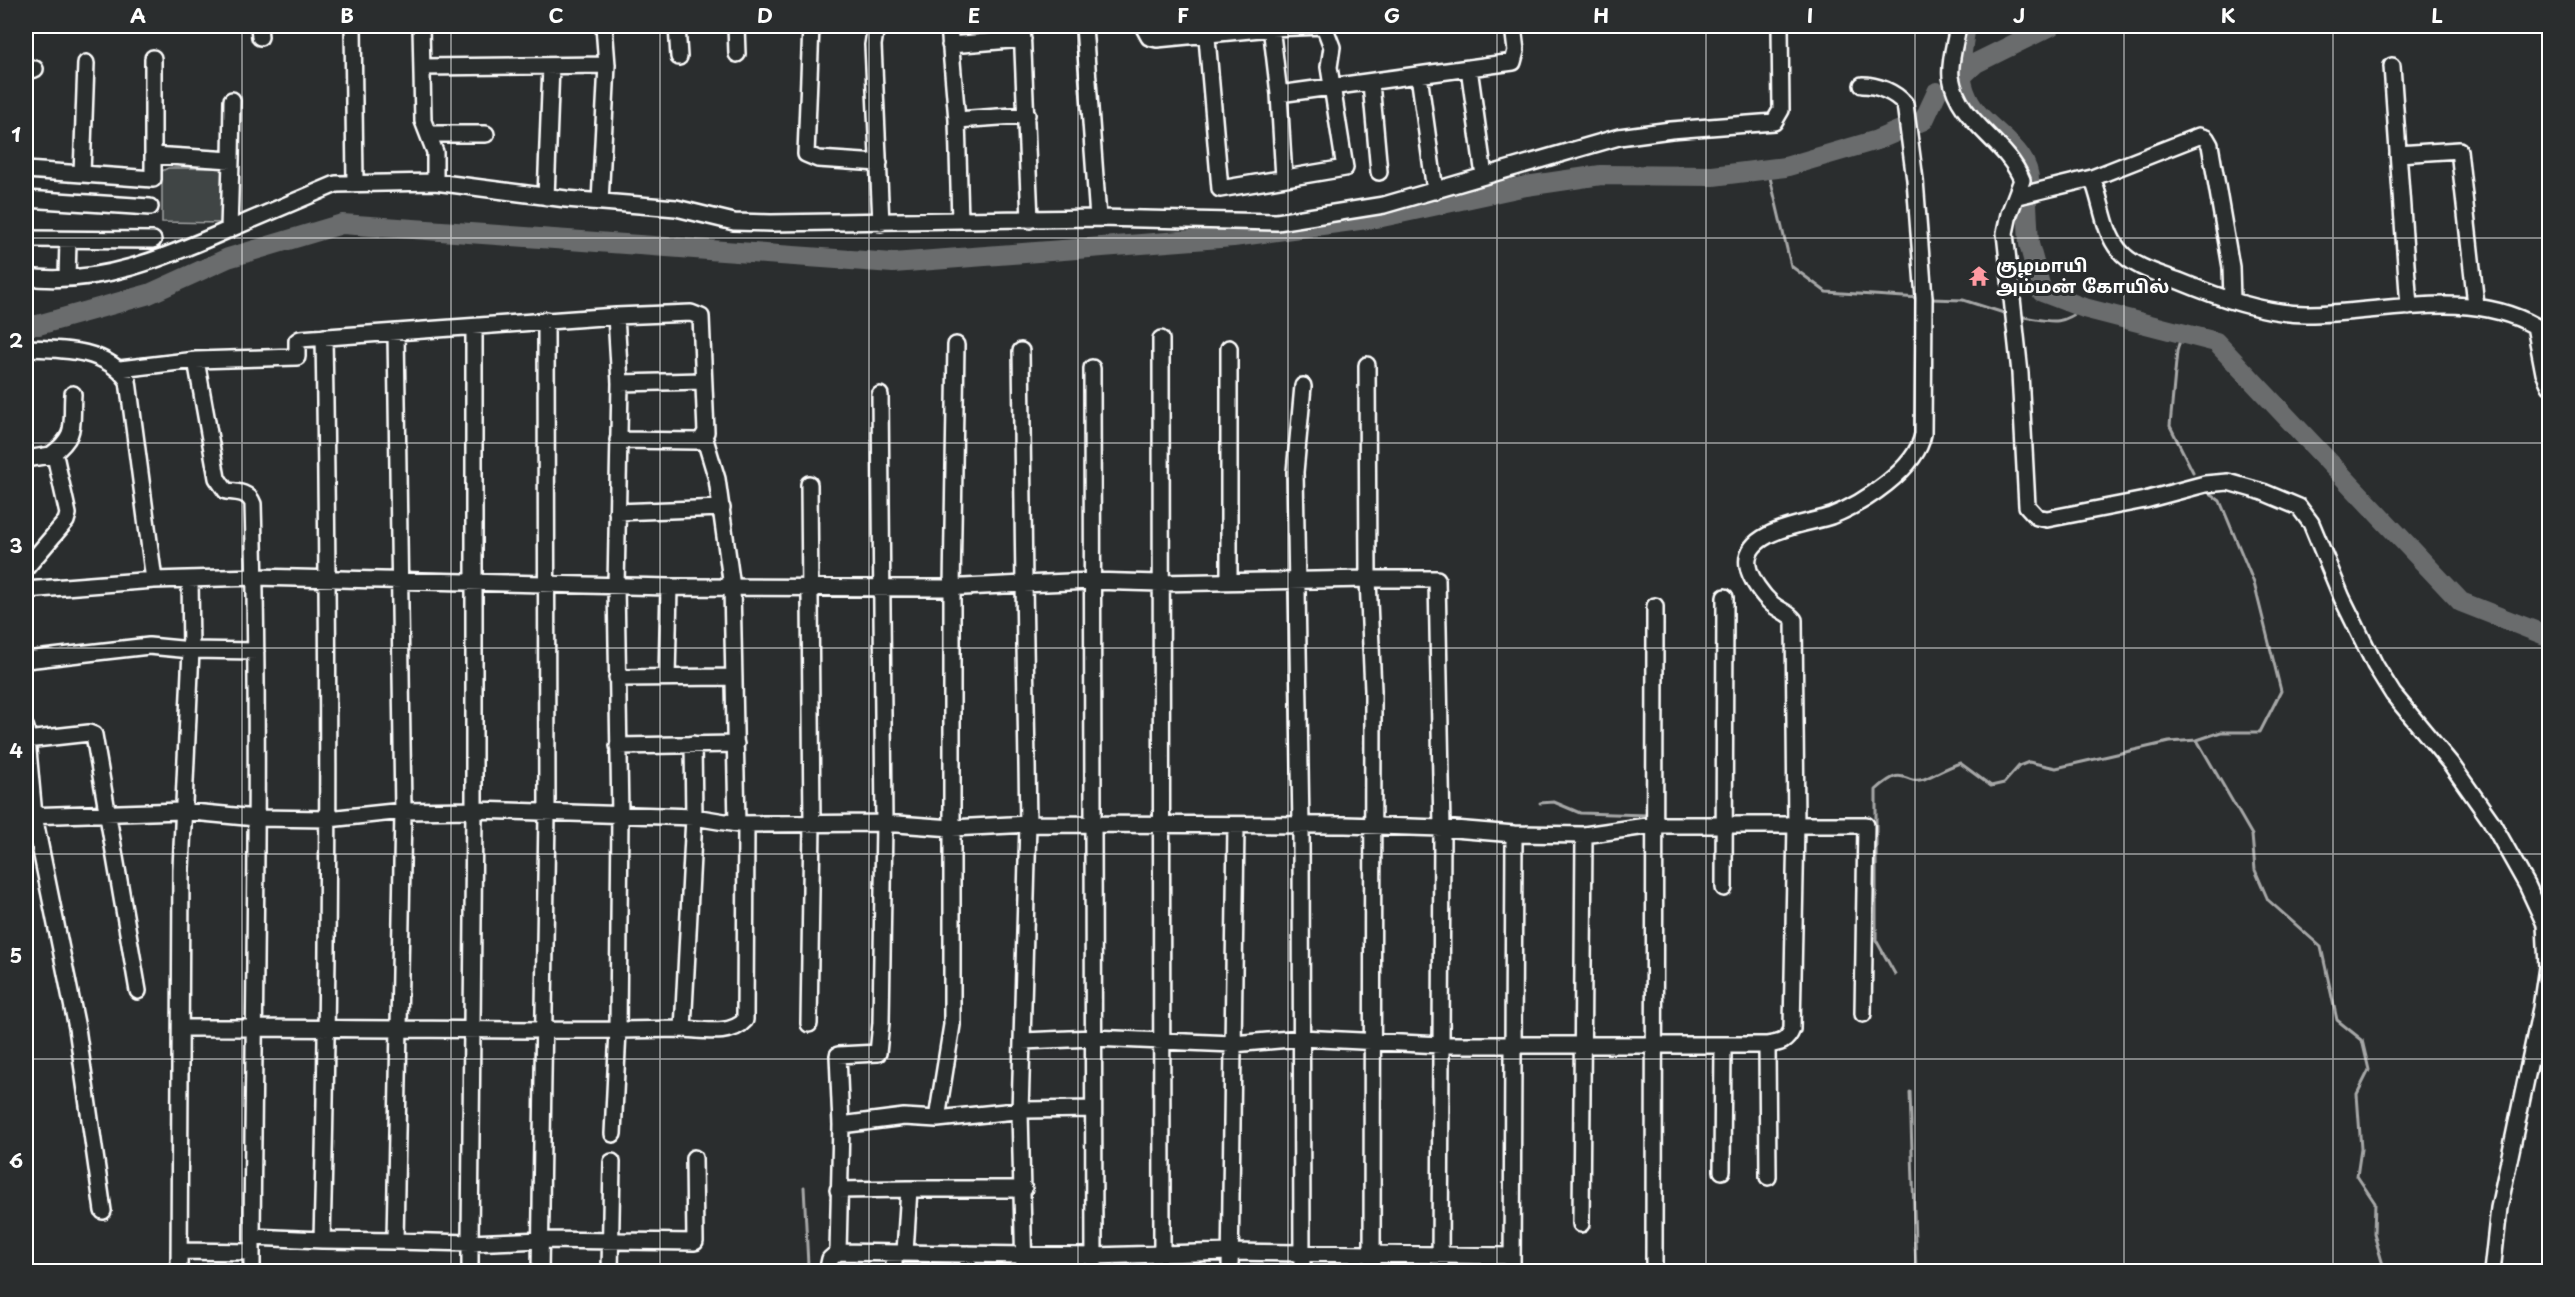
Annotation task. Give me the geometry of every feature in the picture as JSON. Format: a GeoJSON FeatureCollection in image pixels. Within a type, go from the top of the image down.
{"type":"FeatureCollection","features":[{"type":"Feature","properties":{"kind":"street"},"geometry":{"type":"LineString","coordinates":[[353,26],[355,182]]}},
{"type":"Feature","properties":{"kind":"street"},"geometry":{"type":"LineString","coordinates":[[421,26],[423,121],[435,152],[435,182]]}},
{"type":"Feature","properties":{"kind":"street"},"geometry":{"type":"LineString","coordinates":[[600,202],[607,65],[604,26]]}},
{"type":"Feature","properties":{"kind":"street"},"geometry":{"type":"LineString","coordinates":[[677,26],[679,57]]}},
{"type":"Feature","properties":{"kind":"street"},"geometry":{"type":"LineString","coordinates":[[736,26],[736,54]]}},
{"type":"Feature","properties":{"kind":"street"},"geometry":{"type":"LineString","coordinates":[[811,26],[806,154],[818,159],[879,163]]}},
{"type":"Feature","properties":{"kind":"street"},"geometry":{"type":"LineString","coordinates":[[876,26],[873,45],[881,223]]}},
{"type":"Feature","properties":{"kind":"street"},"geometry":{"type":"LineString","coordinates":[[949,26],[957,120],[960,220]]}},
{"type":"Feature","properties":{"kind":"street"},"geometry":{"type":"LineString","coordinates":[[1084,26],[1098,218]]}},
{"type":"Feature","properties":{"kind":"street"},"geometry":{"type":"LineString","coordinates":[[1143,26],[1149,37],[1157,39],[1206,30],[1324,26],[1332,47],[1329,66],[1345,168],[1220,189],[1206,30]]}},
{"type":"Feature","properties":{"kind":"street"},"geometry":{"type":"LineString","coordinates":[[1279,94],[1513,62],[1516,51],[1513,26]]}},
{"type":"Feature","properties":{"kind":"street"},"geometry":{"type":"LineString","coordinates":[[26,277],[68,278],[117,272],[178,253],[336,184],[355,182],[435,182],[546,197],[676,208],[711,214],[734,222],[881,223],[1098,218],[1277,222],[1384,205],[1619,137],[1671,130],[1774,122],[1781,110],[1780,26]]}},
{"type":"Feature","properties":{"kind":"street"},"geometry":{"type":"LineString","coordinates":[[1958,26],[1951,76],[1960,104],[2017,166],[2022,180],[2018,196],[2009,214],[2005,233],[2015,306],[2027,506],[2030,512],[2037,517],[2047,519],[2205,484],[2228,482],[2263,492],[2299,507],[2311,523],[2345,605],[2375,665],[2393,694],[2451,764],[2491,821],[2527,885],[2545,924],[2547,967],[2541,1008],[2499,1208],[2492,1272]]}},
{"type":"Feature","properties":{"kind":"street"},"geometry":{"type":"LineString","coordinates":[[1271,27],[1279,94],[1284,178]]}},
{"type":"Feature","properties":{"kind":"street"},"geometry":{"type":"LineString","coordinates":[[950,45],[1023,32],[1030,220]]}},
{"type":"Feature","properties":{"kind":"street"},"geometry":{"type":"LineString","coordinates":[[26,170],[153,178],[153,58]]}},
{"type":"Feature","properties":{"kind":"street"},"geometry":{"type":"LineString","coordinates":[[82,174],[86,63]]}},
{"type":"Feature","properties":{"kind":"street"},"geometry":{"type":"LineString","coordinates":[[422,67],[607,65]]}},
{"type":"Feature","properties":{"kind":"street"},"geometry":{"type":"LineString","coordinates":[[546,197],[551,66]]}},
{"type":"Feature","properties":{"kind":"street"},"geometry":{"type":"LineString","coordinates":[[2392,66],[2409,307]]}},
{"type":"Feature","properties":{"kind":"street"},"geometry":{"type":"LineString","coordinates":[[1469,68],[1484,176]]}},
{"type":"Feature","properties":{"kind":"street"},"geometry":{"type":"LineString","coordinates":[[1419,75],[1435,191]]}},
{"type":"Feature","properties":{"kind":"street"},"geometry":{"type":"LineString","coordinates":[[1371,83],[1379,172]]}},
{"type":"Feature","properties":{"kind":"street"},"geometry":{"type":"LineString","coordinates":[[1023,1041],[1093,1038],[1233,1044],[1301,1038],[1441,1045],[1767,1045],[1781,1043],[1789,1038],[1792,1029],[1796,824],[1794,620],[1790,614],[1772,604],[1752,578],[1747,565],[1749,553],[1757,542],[1780,529],[1830,516],[1852,506],[1906,468],[1921,445],[1924,298],[1915,180],[1905,104],[1890,93],[1872,85],[1862,85]]}},
{"type":"Feature","properties":{"kind":"street"},"geometry":{"type":"LineString","coordinates":[[229,230],[232,100]]}},
{"type":"Feature","properties":{"kind":"street"},"geometry":{"type":"LineString","coordinates":[[957,120],[1027,115]]}},
{"type":"Feature","properties":{"kind":"street"},"geometry":{"type":"LineString","coordinates":[[429,134],[486,134]]}},
{"type":"Feature","properties":{"kind":"street"},"geometry":{"type":"LineString","coordinates":[[2018,196],[2092,178],[2199,136],[2206,138],[2210,145],[2231,267],[2232,300]]}},
{"type":"Feature","properties":{"kind":"street"},"geometry":{"type":"LineString","coordinates":[[2398,153],[2459,150],[2476,305]]}},
{"type":"Feature","properties":{"kind":"street"},"geometry":{"type":"LineString","coordinates":[[153,155],[231,160]]}},
{"type":"Feature","properties":{"kind":"street"},"geometry":{"type":"LineString","coordinates":[[2092,178],[2112,238],[2120,251],[2138,265],[2232,300],[2275,311],[2305,314],[2476,305],[2535,326],[2544,373],[2550,386]]}},
{"type":"Feature","properties":{"kind":"street"},"geometry":{"type":"LineString","coordinates":[[26,198],[150,207]]}},
{"type":"Feature","properties":{"kind":"street"},"geometry":{"type":"LineString","coordinates":[[26,239],[153,240]]}},
{"type":"Feature","properties":{"kind":"street"},"geometry":{"type":"LineString","coordinates":[[68,241],[68,278]]}},
{"type":"Feature","properties":{"kind":"street"},"geometry":{"type":"LineString","coordinates":[[26,348],[80,350],[120,369],[196,360],[297,357],[297,341],[324,337],[616,316],[698,314],[702,324],[704,436],[717,479],[732,587],[736,744],[742,824],[745,1020],[739,1027],[727,1030],[472,1031],[181,1028]]}},
{"type":"Feature","properties":{"kind":"street"},"geometry":{"type":"LineString","coordinates":[[613,1134],[618,1030],[620,815],[616,586],[620,383],[616,316]]}},
{"type":"Feature","properties":{"kind":"street"},"geometry":{"type":"LineString","coordinates":[[540,1272],[547,814],[546,320]]}},
{"type":"Feature","properties":{"kind":"street"},"geometry":{"type":"LineString","coordinates":[[470,1272],[474,810],[474,328]]}},
{"type":"Feature","properties":{"kind":"street"},"geometry":{"type":"LineString","coordinates":[[395,1241],[403,810],[396,333]]}},
{"type":"Feature","properties":{"kind":"street"},"geometry":{"type":"LineString","coordinates":[[322,1240],[328,1028],[328,581],[324,337]]}},
{"type":"Feature","properties":{"kind":"street"},"geometry":{"type":"LineString","coordinates":[[1161,339],[1159,583],[1163,824],[1162,1272]]}},
{"type":"Feature","properties":{"kind":"street"},"geometry":{"type":"LineString","coordinates":[[937,1119],[952,1025],[952,588],[956,345]]}},
{"type":"Feature","properties":{"kind":"street"},"geometry":{"type":"LineString","coordinates":[[1229,348],[1229,581]]}},
{"type":"Feature","properties":{"kind":"street"},"geometry":{"type":"LineString","coordinates":[[1021,351],[1028,824],[1020,1113],[1024,1272]]}},
{"type":"Feature","properties":{"kind":"street"},"geometry":{"type":"LineString","coordinates":[[196,360],[217,478],[226,491],[246,494],[251,497],[253,504],[256,818],[252,1272]]}},
{"type":"Feature","properties":{"kind":"street"},"geometry":{"type":"LineString","coordinates":[[1367,364],[1368,579],[1373,690],[1374,827],[1371,1041],[1372,1272]]}},
{"type":"Feature","properties":{"kind":"street"},"geometry":{"type":"LineString","coordinates":[[1092,368],[1094,1272]]}},
{"type":"Feature","properties":{"kind":"street"},"geometry":{"type":"LineString","coordinates":[[120,369],[131,391],[154,580]]}},
{"type":"Feature","properties":{"kind":"street"},"geometry":{"type":"LineString","coordinates":[[620,383],[703,381]]}},
{"type":"Feature","properties":{"kind":"street"},"geometry":{"type":"LineString","coordinates":[[1302,1272],[1301,826],[1295,472],[1303,386]]}},
{"type":"Feature","properties":{"kind":"street"},"geometry":{"type":"LineString","coordinates":[[26,459],[51,455],[66,444],[70,436],[73,394]]}},
{"type":"Feature","properties":{"kind":"street"},"geometry":{"type":"LineString","coordinates":[[827,1272],[830,1259],[837,1252],[841,1125],[838,1055],[878,1053],[881,1023],[884,823],[880,395]]}},
{"type":"Feature","properties":{"kind":"street"},"geometry":{"type":"LineString","coordinates":[[618,440],[697,441],[704,436]]}},
{"type":"Feature","properties":{"kind":"street"},"geometry":{"type":"LineString","coordinates":[[26,568],[62,528],[68,514],[56,460],[51,455]]}},
{"type":"Feature","properties":{"kind":"street"},"geometry":{"type":"LineString","coordinates":[[809,484],[812,823],[809,1024]]}},
{"type":"Feature","properties":{"kind":"street"},"geometry":{"type":"LineString","coordinates":[[617,512],[722,508]]}},
{"type":"Feature","properties":{"kind":"street"},"geometry":{"type":"LineString","coordinates":[[26,590],[154,580],[255,577],[328,581],[669,587],[881,588],[952,588],[1091,581],[1159,583],[1437,579],[1442,828],[1439,1264]]}},
{"type":"Feature","properties":{"kind":"street"},"geometry":{"type":"LineString","coordinates":[[179,1272],[182,811],[191,650],[190,579]]}},
{"type":"Feature","properties":{"kind":"street"},"geometry":{"type":"LineString","coordinates":[[667,678],[669,587]]}},
{"type":"Feature","properties":{"kind":"street"},"geometry":{"type":"LineString","coordinates":[[1724,888],[1725,597]]}},
{"type":"Feature","properties":{"kind":"street"},"geometry":{"type":"LineString","coordinates":[[1654,606],[1653,825],[1656,1044],[1654,1272]]}},
{"type":"Feature","properties":{"kind":"street"},"geometry":{"type":"LineString","coordinates":[[26,660],[149,646],[191,650],[256,651]]}},
{"type":"Feature","properties":{"kind":"street"},"geometry":{"type":"LineString","coordinates":[[617,678],[734,677]]}},
{"type":"Feature","properties":{"kind":"street"},"geometry":{"type":"LineString","coordinates":[[26,728],[30,816],[77,1028],[103,1211]]}},
{"type":"Feature","properties":{"kind":"street"},"geometry":{"type":"LineString","coordinates":[[26,740],[89,733],[94,735],[138,991]]}},
{"type":"Feature","properties":{"kind":"street"},"geometry":{"type":"LineString","coordinates":[[683,1029],[694,817],[693,744]]}},
{"type":"Feature","properties":{"kind":"street"},"geometry":{"type":"LineString","coordinates":[[618,746],[736,744]]}},
{"type":"Feature","properties":{"kind":"street"},"geometry":{"type":"LineString","coordinates":[[30,816],[182,811],[256,818],[328,819],[403,810],[474,810],[694,817],[742,824],[884,823],[952,828],[1028,824],[1163,824],[1442,828],[1514,834],[1584,834],[1653,825],[1866,825],[1863,1014]]}},
{"type":"Feature","properties":{"kind":"street"},"geometry":{"type":"LineString","coordinates":[[1230,1272],[1236,826]]}},
{"type":"Feature","properties":{"kind":"street"},"geometry":{"type":"LineString","coordinates":[[837,1252],[1094,1256],[1162,1252],[1372,1253],[1439,1264],[1512,1264],[1515,1045],[1514,834]]}},
{"type":"Feature","properties":{"kind":"street"},"geometry":{"type":"LineString","coordinates":[[1581,1224],[1584,834]]}},
{"type":"Feature","properties":{"kind":"street"},"geometry":{"type":"LineString","coordinates":[[1722,1171],[1723,1045]]}},
{"type":"Feature","properties":{"kind":"street"},"geometry":{"type":"LineString","coordinates":[[1767,1045],[1768,1177]]}},
{"type":"Feature","properties":{"kind":"street"},"geometry":{"type":"LineString","coordinates":[[841,1125],[904,1117],[937,1119],[1093,1109]]}},
{"type":"Feature","properties":{"kind":"street"},"geometry":{"type":"LineString","coordinates":[[179,1251],[322,1240],[470,1243],[541,1240],[695,1242],[694,1158]]}},
{"type":"Feature","properties":{"kind":"street"},"geometry":{"type":"LineString","coordinates":[[610,1272],[612,1162]]}},
{"type":"Feature","properties":{"kind":"street"},"geometry":{"type":"LineString","coordinates":[[894,1272],[900,1252],[909,1189]]}},
{"type":"Feature","properties":{"kind":"street"},"geometry":{"type":"LineString","coordinates":[[838,1190],[1023,1189]]}},
{"type":"Feature","properties":{"kind":"street"},"geometry":{"type":"LineString","coordinates":[[968,1254],[968,1272]]}},
{"type":"Feature","properties":{"kind":"shaded area"},"geometry":{"type":"Polygon","coordinates":[[[168,168],[225,168],[225,223],[162,222],[162,171],[168,168]]]}},
{"type":"Feature","properties":{"kind":"waterway"},"geometry":{"type":"LineString","coordinates":[[1966,26],[1961,62],[1964,90],[1975,110],[2016,150],[2024,161],[2029,188]]}},
{"type":"Feature","properties":{"kind":"waterway"},"geometry":{"type":"LineString","coordinates":[[1962,76],[1976,63],[2051,26]]}},
{"type":"Feature","properties":{"kind":"waterway"},"geometry":{"type":"LineString","coordinates":[[26,325],[38,325],[149,294],[228,258],[342,224],[893,263],[1233,237],[1382,217],[1526,186],[1601,175],[1713,176],[1785,167],[1877,140],[1924,120],[1937,92]]}},
{"type":"Feature","properties":{"kind":"waterway"},"geometry":{"type":"LineString","coordinates":[[1768,169],[1791,266],[1826,292],[1920,298]]}},
{"type":"Feature","properties":{"kind":"waterway"},"geometry":{"type":"LineString","coordinates":[[2027,204],[2029,244],[2042,292],[2084,308],[2216,342],[2461,602],[2550,637]]}},
{"type":"Feature","properties":{"kind":"waterway"},"geometry":{"type":"LineString","coordinates":[[1930,299],[1963,300],[2004,313]]}},
{"type":"Feature","properties":{"kind":"waterway"},"geometry":{"type":"LineString","coordinates":[[2024,317],[2056,321],[2068,318],[2084,308]]}},
{"type":"Feature","properties":{"kind":"waterway"},"geometry":{"type":"LineString","coordinates":[[2182,333],[2177,351],[2170,426],[2193,472]]}},
{"type":"Feature","properties":{"kind":"waterway"},"geometry":{"type":"LineString","coordinates":[[1895,974],[1876,940],[1876,790],[1893,777],[1899,776],[1911,780],[1924,779],[1960,763],[1991,786],[2004,783],[2019,766],[2029,762],[2056,768],[2169,742],[2197,740],[2221,732],[2260,732],[2281,691],[2254,583],[2220,501],[2205,490]]}},
{"type":"Feature","properties":{"kind":"waterway"},"geometry":{"type":"LineString","coordinates":[[2197,740],[2252,835],[2255,870],[2268,900],[2321,947],[2337,1020],[2362,1040],[2369,1070],[2357,1094],[2361,1149],[2357,1176],[2375,1203],[2374,1234],[2385,1272]]}},
{"type":"Feature","properties":{"kind":"waterway"},"geometry":{"type":"LineString","coordinates":[[1540,803],[1554,802],[1580,813],[1647,815]]}},
{"type":"Feature","properties":{"kind":"waterway"},"geometry":{"type":"LineString","coordinates":[[1660,816],[1681,818]]}},
{"type":"Feature","properties":{"kind":"waterway"},"geometry":{"type":"LineString","coordinates":[[1910,1092],[1916,1272]]}},
{"type":"Feature","properties":{"kind":"waterway"},"geometry":{"type":"LineString","coordinates":[[804,1187],[808,1265],[805,1272]]}},
{"type":"Feature","properties":{"kind":"place","name":"குழமாயி அம்மன் கோயில்"},"geometry":{"type":"Point","coordinates":[1979,276]}}]}
